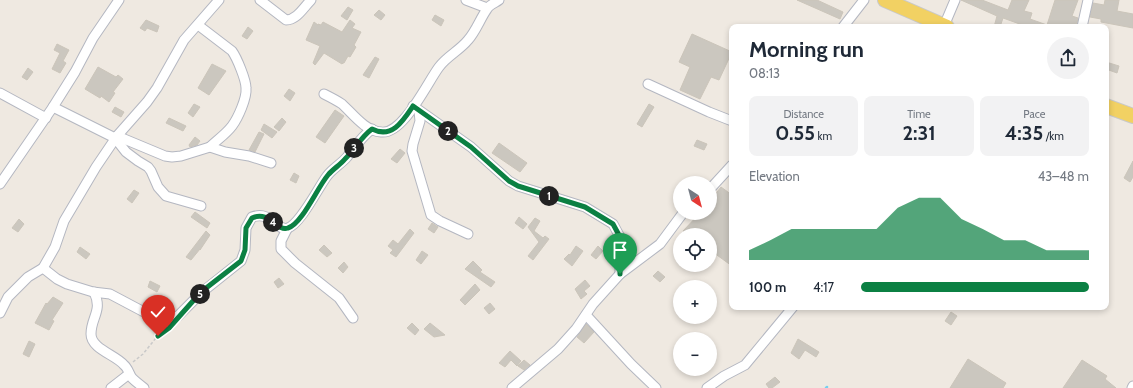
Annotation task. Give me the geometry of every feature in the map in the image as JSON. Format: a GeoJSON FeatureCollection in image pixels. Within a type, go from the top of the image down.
{"type":"FeatureCollection","features":[{"type":"Feature","properties":{"kind":"main road"},"geometry":{"type":"LineString","coordinates":[[885,0],[940,24]]}},
{"type":"Feature","properties":{"kind":"main road"},"geometry":{"type":"LineString","coordinates":[[1109,107],[1133,116]]}},
{"type":"Feature","properties":{"kind":"street"},"geometry":{"type":"LineString","coordinates":[[0,184],[54,107],[93,38],[119,0]]}},
{"type":"Feature","properties":{"kind":"street"},"geometry":{"type":"LineString","coordinates":[[0,313],[8,297],[28,277],[43,268],[55,247],[64,220],[96,167],[116,137],[150,98],[168,70],[184,40],[219,0]]}},
{"type":"Feature","properties":{"kind":"street"},"geometry":{"type":"LineString","coordinates":[[260,0],[286,20],[291,20],[296,17],[311,0]]}},
{"type":"Feature","properties":{"kind":"street"},"geometry":{"type":"LineString","coordinates":[[466,0],[487,8]]}},
{"type":"Feature","properties":{"kind":"street"},"geometry":{"type":"LineString","coordinates":[[324,94],[338,101],[353,116],[372,129],[381,132],[388,132],[394,129],[416,109],[441,65],[449,56],[460,49],[468,41],[487,8],[499,0]]}},
{"type":"Feature","properties":{"kind":"street"},"geometry":{"type":"LineString","coordinates":[[845,24],[864,0]]}},
{"type":"Feature","properties":{"kind":"street"},"geometry":{"type":"LineString","coordinates":[[946,24],[955,0]]}},
{"type":"Feature","properties":{"kind":"street"},"geometry":{"type":"LineString","coordinates":[[1083,24],[1088,0]]}},
{"type":"Feature","properties":{"kind":"street"},"geometry":{"type":"LineString","coordinates":[[54,107],[116,137],[159,154],[172,157],[181,156],[210,147],[232,126],[238,116],[245,97],[246,88],[236,56],[232,51],[198,25]]}},
{"type":"Feature","properties":{"kind":"street"},"geometry":{"type":"LineString","coordinates":[[648,84],[729,120]]}},
{"type":"Feature","properties":{"kind":"street"},"geometry":{"type":"LineString","coordinates":[[0,93],[46,118]]}},
{"type":"Feature","properties":{"kind":"street"},"geometry":{"type":"LineString","coordinates":[[416,109],[420,121],[412,151],[431,214],[434,219],[468,234]]}},
{"type":"Feature","properties":{"kind":"street"},"geometry":{"type":"LineString","coordinates":[[416,109],[471,147],[509,181],[518,186],[585,207],[613,224],[620,237],[620,274]]}},
{"type":"Feature","properties":{"kind":"street"},"geometry":{"type":"LineString","coordinates":[[353,318],[339,298],[295,263],[281,249],[281,242],[287,229],[301,217],[328,175],[347,157],[364,135],[372,129]]}},
{"type":"Feature","properties":{"kind":"street"},"geometry":{"type":"LineString","coordinates":[[116,137],[126,152],[152,171],[162,193],[166,196],[201,206]]}},
{"type":"Feature","properties":{"kind":"street"},"geometry":{"type":"LineString","coordinates":[[210,147],[271,163]]}},
{"type":"Feature","properties":{"kind":"street"},"geometry":{"type":"LineString","coordinates":[[717,181],[729,168]]}},
{"type":"Feature","properties":{"kind":"street"},"geometry":{"type":"LineString","coordinates":[[43,268],[57,279],[67,284],[94,292],[110,294],[144,312],[172,317],[178,316],[201,292],[241,261],[245,250],[246,228],[252,218],[262,216],[267,217],[282,229],[287,229]]}},
{"type":"Feature","properties":{"kind":"street"},"geometry":{"type":"LineString","coordinates":[[512,388],[558,349],[576,329],[593,304],[620,274],[660,244],[678,220]]}},
{"type":"Feature","properties":{"kind":"street"},"geometry":{"type":"LineString","coordinates":[[94,292],[98,305],[92,329],[92,340],[125,365],[133,378],[144,388]]}},
{"type":"Feature","properties":{"kind":"street"},"geometry":{"type":"LineString","coordinates":[[707,388],[724,376],[745,365],[791,310]]}},
{"type":"Feature","properties":{"kind":"street"},"geometry":{"type":"LineString","coordinates":[[586,315],[631,364],[656,388]]}},
{"type":"Feature","properties":{"kind":"street"},"geometry":{"type":"LineString","coordinates":[[111,388],[130,374]]}},
{"type":"Feature","properties":{"kind":"path"},"geometry":{"type":"LineString","coordinates":[[132,364],[143,354],[160,333],[169,328],[178,316]]}},
{"type":"Feature","properties":{"kind":"building"},"geometry":{"type":"Polygon","coordinates":[[[797,0],[817,0],[843,12],[840,19],[797,0]]]}},
{"type":"Feature","properties":{"kind":"building"},"geometry":{"type":"Polygon","coordinates":[[[961,0],[982,0],[1008,10],[1012,0],[1029,0],[1024,11],[1032,13],[1030,19],[1044,24],[1020,24],[1003,18],[1001,24],[995,24],[997,16],[961,0]]]}},
{"type":"Feature","properties":{"kind":"building"},"geometry":{"type":"Polygon","coordinates":[[[1055,0],[1078,0],[1072,16],[1078,18],[1077,24],[1047,24],[1055,0]]]}},
{"type":"Feature","properties":{"kind":"building"},"geometry":{"type":"Polygon","coordinates":[[[1105,0],[1119,0],[1117,11],[1133,14],[1133,28],[1101,22],[1101,19],[1090,17],[1093,3],[1104,5],[1105,0]]]}},
{"type":"Feature","properties":{"kind":"building"},"geometry":{"type":"Polygon","coordinates":[[[348,7],[353,10],[347,20],[341,16],[348,7]]]}},
{"type":"Feature","properties":{"kind":"building"},"geometry":{"type":"Polygon","coordinates":[[[379,10],[385,15],[381,20],[374,15],[379,10]]]}},
{"type":"Feature","properties":{"kind":"building"},"geometry":{"type":"Polygon","coordinates":[[[435,15],[444,20],[441,26],[432,20],[435,15]]]}},
{"type":"Feature","properties":{"kind":"building"},"geometry":{"type":"Polygon","coordinates":[[[146,20],[159,26],[157,32],[147,28],[145,31],[140,28],[146,20]]]}},
{"type":"Feature","properties":{"kind":"building"},"geometry":{"type":"Polygon","coordinates":[[[350,20],[355,24],[352,28],[361,32],[354,45],[356,47],[350,57],[348,56],[342,64],[324,53],[315,65],[313,63],[320,46],[306,40],[314,22],[321,25],[323,22],[342,32],[350,20]]]}},
{"type":"Feature","properties":{"kind":"building"},"geometry":{"type":"Polygon","coordinates":[[[248,27],[253,31],[247,39],[242,36],[248,27]]]}},
{"type":"Feature","properties":{"kind":"building"},"geometry":{"type":"Polygon","coordinates":[[[692,34],[729,51],[729,58],[719,80],[711,77],[700,99],[680,90],[690,67],[679,62],[692,34]]]}},
{"type":"Feature","properties":{"kind":"building"},"geometry":{"type":"Polygon","coordinates":[[[57,44],[69,50],[63,61],[66,63],[60,73],[52,69],[60,53],[54,50],[57,44]]]}},
{"type":"Feature","properties":{"kind":"building"},"geometry":{"type":"Polygon","coordinates":[[[375,57],[379,59],[369,78],[363,75],[375,57]]]}},
{"type":"Feature","properties":{"kind":"building"},"geometry":{"type":"Polygon","coordinates":[[[1109,63],[1119,66],[1117,73],[1109,70],[1109,63]]]}},
{"type":"Feature","properties":{"kind":"building"},"geometry":{"type":"Polygon","coordinates":[[[212,64],[226,71],[209,95],[198,88],[212,64]]]}},
{"type":"Feature","properties":{"kind":"building"},"geometry":{"type":"Polygon","coordinates":[[[98,67],[116,77],[118,75],[123,79],[113,92],[115,93],[109,102],[101,96],[100,98],[85,89],[98,67]]]}},
{"type":"Feature","properties":{"kind":"building"},"geometry":{"type":"Polygon","coordinates":[[[28,68],[33,72],[27,80],[22,77],[28,68]]]}},
{"type":"Feature","properties":{"kind":"building"},"geometry":{"type":"Polygon","coordinates":[[[289,89],[295,93],[290,101],[284,96],[289,89]]]}},
{"type":"Feature","properties":{"kind":"building"},"geometry":{"type":"Polygon","coordinates":[[[194,104],[200,107],[193,117],[188,113],[194,104]]]}},
{"type":"Feature","properties":{"kind":"building"},"geometry":{"type":"Polygon","coordinates":[[[649,104],[654,107],[642,127],[637,124],[649,104]]]}},
{"type":"Feature","properties":{"kind":"building"},"geometry":{"type":"Polygon","coordinates":[[[115,107],[124,112],[121,117],[112,112],[115,107]]]}},
{"type":"Feature","properties":{"kind":"building"},"geometry":{"type":"Polygon","coordinates":[[[335,110],[344,116],[325,143],[316,137],[335,110]]]}},
{"type":"Feature","properties":{"kind":"building"},"geometry":{"type":"Polygon","coordinates":[[[169,118],[186,126],[183,131],[166,123],[169,118]]]}},
{"type":"Feature","properties":{"kind":"building"},"geometry":{"type":"Polygon","coordinates":[[[282,118],[286,122],[279,131],[274,127],[282,118]]]}},
{"type":"Feature","properties":{"kind":"building"},"geometry":{"type":"Polygon","coordinates":[[[264,124],[277,132],[272,138],[261,130],[264,124]]]}},
{"type":"Feature","properties":{"kind":"building"},"geometry":{"type":"Polygon","coordinates":[[[259,132],[264,134],[255,152],[249,150],[259,132]]]}},
{"type":"Feature","properties":{"kind":"building"},"geometry":{"type":"Polygon","coordinates":[[[195,137],[200,141],[197,145],[190,147],[189,145],[195,137]]]}},
{"type":"Feature","properties":{"kind":"building"},"geometry":{"type":"Polygon","coordinates":[[[697,140],[707,144],[704,150],[694,146],[697,140]]]}},
{"type":"Feature","properties":{"kind":"building"},"geometry":{"type":"Polygon","coordinates":[[[499,143],[527,163],[520,172],[492,153],[499,143]]]}},
{"type":"Feature","properties":{"kind":"building"},"geometry":{"type":"Polygon","coordinates":[[[400,149],[405,153],[397,163],[391,159],[400,149]]]}},
{"type":"Feature","properties":{"kind":"building"},"geometry":{"type":"Polygon","coordinates":[[[1133,161],[1133,177],[1130,182],[1124,178],[1133,161]]]}},
{"type":"Feature","properties":{"kind":"building"},"geometry":{"type":"Polygon","coordinates":[[[294,173],[299,176],[296,183],[290,180],[294,173]]]}},
{"type":"Feature","properties":{"kind":"building"},"geometry":{"type":"Polygon","coordinates":[[[721,187],[729,193],[729,264],[717,255],[717,228],[686,228],[693,220],[717,220],[717,192],[721,187]]]}},
{"type":"Feature","properties":{"kind":"building"},"geometry":{"type":"Polygon","coordinates":[[[134,190],[139,193],[132,203],[127,199],[134,190]]]}},
{"type":"Feature","properties":{"kind":"building"},"geometry":{"type":"Polygon","coordinates":[[[195,212],[210,223],[207,228],[191,217],[195,212]]]}},
{"type":"Feature","properties":{"kind":"building"},"geometry":{"type":"Polygon","coordinates":[[[519,217],[527,224],[523,229],[515,223],[519,217]]]}},
{"type":"Feature","properties":{"kind":"building"},"geometry":{"type":"Polygon","coordinates":[[[535,218],[540,221],[534,231],[543,238],[545,236],[549,239],[533,260],[528,256],[539,242],[528,227],[535,218]]]}},
{"type":"Feature","properties":{"kind":"building"},"geometry":{"type":"Polygon","coordinates":[[[19,219],[24,224],[18,232],[12,228],[19,219]]]}},
{"type":"Feature","properties":{"kind":"building"},"geometry":{"type":"Polygon","coordinates":[[[432,223],[438,227],[434,233],[428,229],[432,223]]]}},
{"type":"Feature","properties":{"kind":"building"},"geometry":{"type":"Polygon","coordinates":[[[410,229],[414,233],[396,257],[390,253],[393,250],[388,246],[393,240],[398,244],[410,229]]]}},
{"type":"Feature","properties":{"kind":"building"},"geometry":{"type":"Polygon","coordinates":[[[206,231],[210,235],[200,250],[191,260],[186,257],[206,231]]]}},
{"type":"Feature","properties":{"kind":"building"},"geometry":{"type":"Polygon","coordinates":[[[324,245],[332,253],[327,257],[319,250],[324,245]]]}},
{"type":"Feature","properties":{"kind":"building"},"geometry":{"type":"Polygon","coordinates":[[[576,246],[583,251],[572,266],[564,259],[569,254],[570,255],[576,246]]]}},
{"type":"Feature","properties":{"kind":"building"},"geometry":{"type":"Polygon","coordinates":[[[598,246],[603,251],[596,259],[591,255],[598,246]]]}},
{"type":"Feature","properties":{"kind":"building"},"geometry":{"type":"Polygon","coordinates":[[[80,247],[90,254],[86,259],[77,252],[80,247]]]}},
{"type":"Feature","properties":{"kind":"building"},"geometry":{"type":"Polygon","coordinates":[[[422,251],[428,255],[421,264],[416,260],[422,251]]]}},
{"type":"Feature","properties":{"kind":"building"},"geometry":{"type":"Polygon","coordinates":[[[473,261],[482,270],[480,272],[495,282],[491,287],[465,269],[473,261]]]}},
{"type":"Feature","properties":{"kind":"building"},"geometry":{"type":"Polygon","coordinates":[[[344,262],[348,267],[343,273],[338,268],[344,262]]]}},
{"type":"Feature","properties":{"kind":"building"},"geometry":{"type":"Polygon","coordinates":[[[658,271],[665,277],[660,282],[653,276],[658,271]]]}},
{"type":"Feature","properties":{"kind":"building"},"geometry":{"type":"Polygon","coordinates":[[[279,278],[284,284],[278,288],[274,282],[279,278]]]}},
{"type":"Feature","properties":{"kind":"building"},"geometry":{"type":"Polygon","coordinates":[[[585,280],[590,286],[584,291],[587,294],[581,299],[575,289],[585,280]]]}},
{"type":"Feature","properties":{"kind":"building"},"geometry":{"type":"Polygon","coordinates":[[[150,281],[160,286],[157,292],[148,287],[150,281]]]}},
{"type":"Feature","properties":{"kind":"building"},"geometry":{"type":"Polygon","coordinates":[[[475,284],[480,290],[465,305],[460,300],[475,284]]]}},
{"type":"Feature","properties":{"kind":"building"},"geometry":{"type":"Polygon","coordinates":[[[53,297],[63,303],[52,320],[54,321],[49,330],[35,323],[46,303],[47,304],[53,297]]]}},
{"type":"Feature","properties":{"kind":"building"},"geometry":{"type":"Polygon","coordinates":[[[490,303],[495,309],[489,314],[484,308],[490,303]]]}},
{"type":"Feature","properties":{"kind":"building"},"geometry":{"type":"Polygon","coordinates":[[[951,312],[957,316],[951,325],[945,321],[951,312]]]}},
{"type":"Feature","properties":{"kind":"building"},"geometry":{"type":"Polygon","coordinates":[[[412,323],[419,330],[415,335],[407,328],[412,323]]]}},
{"type":"Feature","properties":{"kind":"building"},"geometry":{"type":"Polygon","coordinates":[[[430,323],[445,335],[434,337],[424,329],[430,323]]]}},
{"type":"Feature","properties":{"kind":"building"},"geometry":{"type":"Polygon","coordinates":[[[586,324],[594,332],[584,343],[577,337],[586,324]]]}},
{"type":"Feature","properties":{"kind":"building"},"geometry":{"type":"Polygon","coordinates":[[[798,339],[819,352],[816,357],[805,350],[799,359],[791,353],[798,339]]]}},
{"type":"Feature","properties":{"kind":"building"},"geometry":{"type":"Polygon","coordinates":[[[29,341],[35,344],[29,357],[23,354],[29,341]]]}},
{"type":"Feature","properties":{"kind":"building"},"geometry":{"type":"Polygon","coordinates":[[[510,351],[521,361],[517,366],[511,360],[505,367],[499,363],[510,351]]]}},
{"type":"Feature","properties":{"kind":"building"},"geometry":{"type":"Polygon","coordinates":[[[968,359],[1006,383],[1003,388],[950,388],[968,359]]]}},
{"type":"Feature","properties":{"kind":"building"},"geometry":{"type":"Polygon","coordinates":[[[524,360],[530,365],[524,370],[518,366],[524,360]]]}},
{"type":"Feature","properties":{"kind":"building"},"geometry":{"type":"Polygon","coordinates":[[[1082,360],[1107,376],[1105,379],[1116,388],[1063,388],[1082,360]]]}},
{"type":"Feature","properties":{"kind":"building"},"geometry":{"type":"Polygon","coordinates":[[[775,377],[780,382],[772,388],[769,388],[766,384],[775,377]]]}},
{"type":"Feature","properties":{"kind":"route"},"geometry":{"type":"LineString","coordinates":[[158,336],[160,333],[169,328],[178,316],[201,292],[241,261],[245,250],[246,228],[252,218],[257,216],[267,217],[282,229],[287,229],[292,226],[301,217],[328,175],[347,157],[364,135],[372,129],[381,132],[388,132],[394,129],[400,124],[413,106],[471,147],[509,181],[518,186],[585,207],[613,224],[620,237],[620,274]]}}]}
